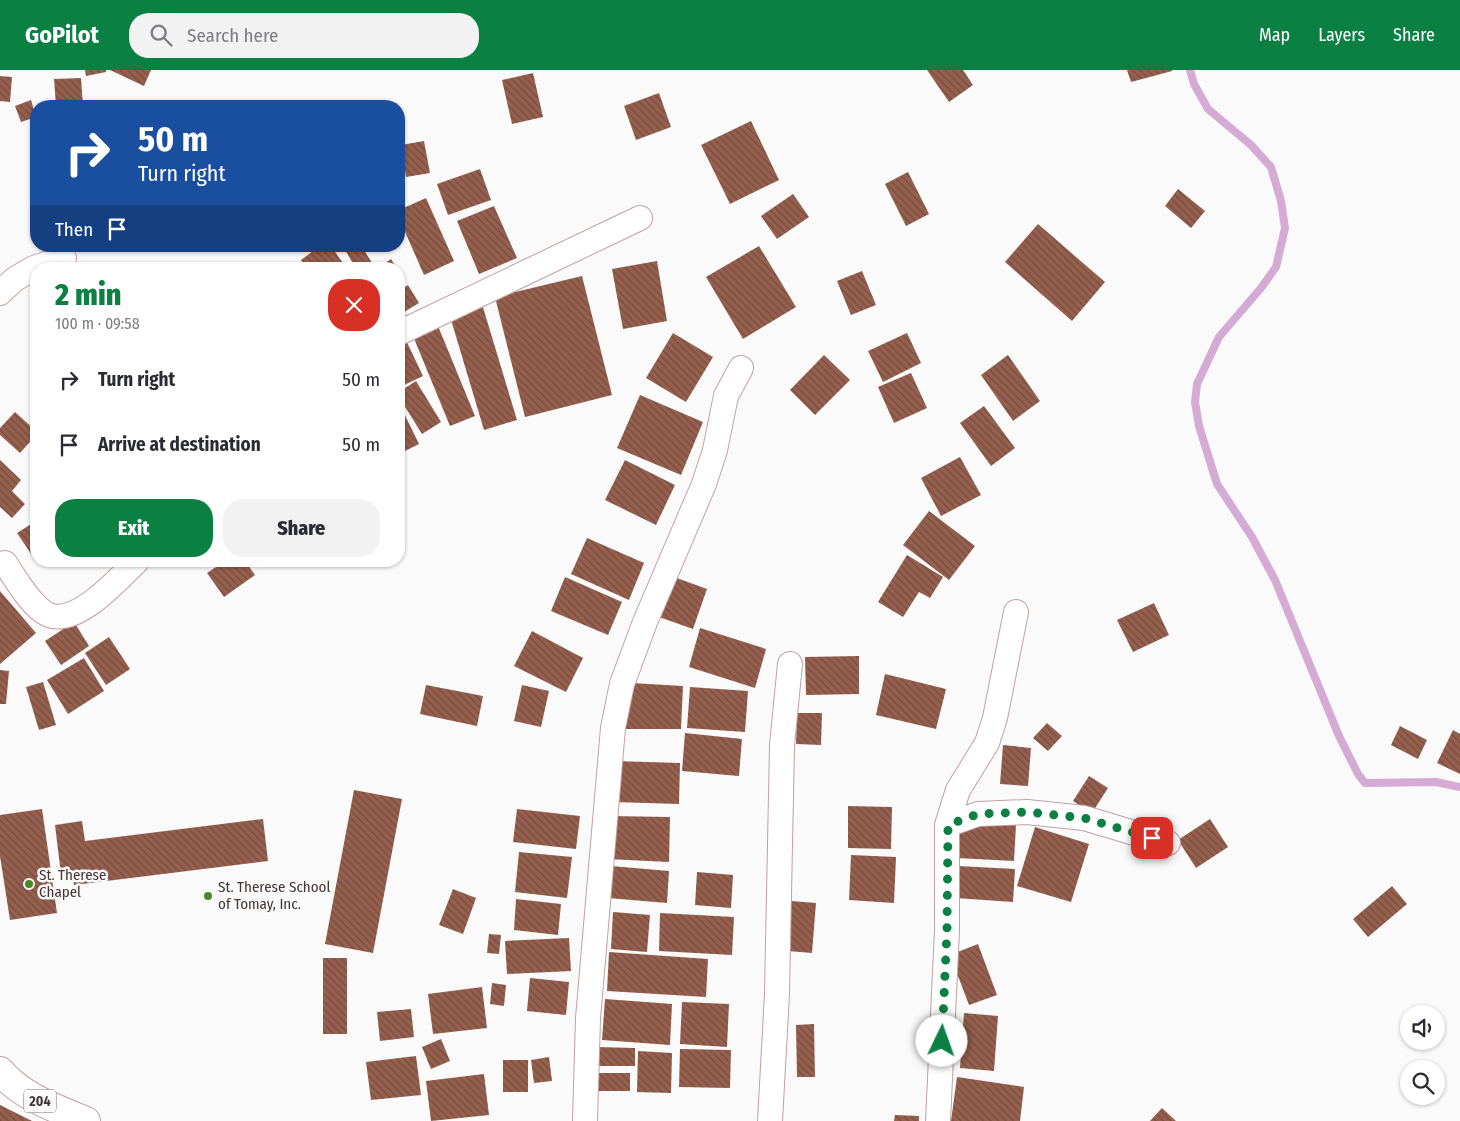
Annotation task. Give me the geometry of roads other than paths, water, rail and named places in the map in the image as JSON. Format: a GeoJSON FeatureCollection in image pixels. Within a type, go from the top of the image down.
{"type":"FeatureCollection","features":[{"type":"Feature","properties":{"kind":"highway","name":"204"},"geometry":{"type":"LineString","coordinates":[[3,1081],[38,1101],[86,1121]]}},
{"type":"Feature","properties":{"kind":"street"},"geometry":{"type":"LineString","coordinates":[[405,330],[640,218]]}},
{"type":"Feature","properties":{"kind":"street"},"geometry":{"type":"LineString","coordinates":[[52,262],[64,258]]}},
{"type":"Feature","properties":{"kind":"street"},"geometry":{"type":"LineString","coordinates":[[0,293],[15,278],[30,270]]}},
{"type":"Feature","properties":{"kind":"street"},"geometry":{"type":"LineString","coordinates":[[585,1121],[588,1018],[612,728],[622,684],[645,622],[704,484],[715,450],[726,396],[741,368]]}},
{"type":"Feature","properties":{"kind":"street"},"geometry":{"type":"LineString","coordinates":[[2,561],[29,598],[48,614],[58,617],[74,613],[92,602],[130,567]]}},
{"type":"Feature","properties":{"kind":"street"},"geometry":{"type":"LineString","coordinates":[[938,1121],[947,930],[948,825],[958,790],[987,743],[995,718],[1016,612]]}},
{"type":"Feature","properties":{"kind":"street"},"geometry":{"type":"LineString","coordinates":[[770,1121],[777,994],[782,745],[790,664]]}},
{"type":"Feature","properties":{"kind":"street"},"geometry":{"type":"LineString","coordinates":[[948,825],[978,814],[1027,812],[1084,818],[1168,843]]}},
{"type":"Feature","properties":{"kind":"waterway"},"geometry":{"type":"LineString","coordinates":[[1190,70],[1194,84],[1208,109],[1251,145],[1271,167],[1281,201],[1285,228],[1276,267],[1261,288],[1219,337],[1197,384],[1195,402],[1199,426],[1217,484],[1252,537],[1275,580],[1339,736],[1358,774],[1365,783],[1436,782],[1460,787]]}},
{"type":"Feature","properties":{"kind":"place","name":"St. Therese Chapel"},"geometry":{"type":"Point","coordinates":[29,884]}},
{"type":"Feature","properties":{"kind":"place","name":"St. Therese School of Tomay, Inc."},"geometry":{"type":"Point","coordinates":[208,896]}}]}
